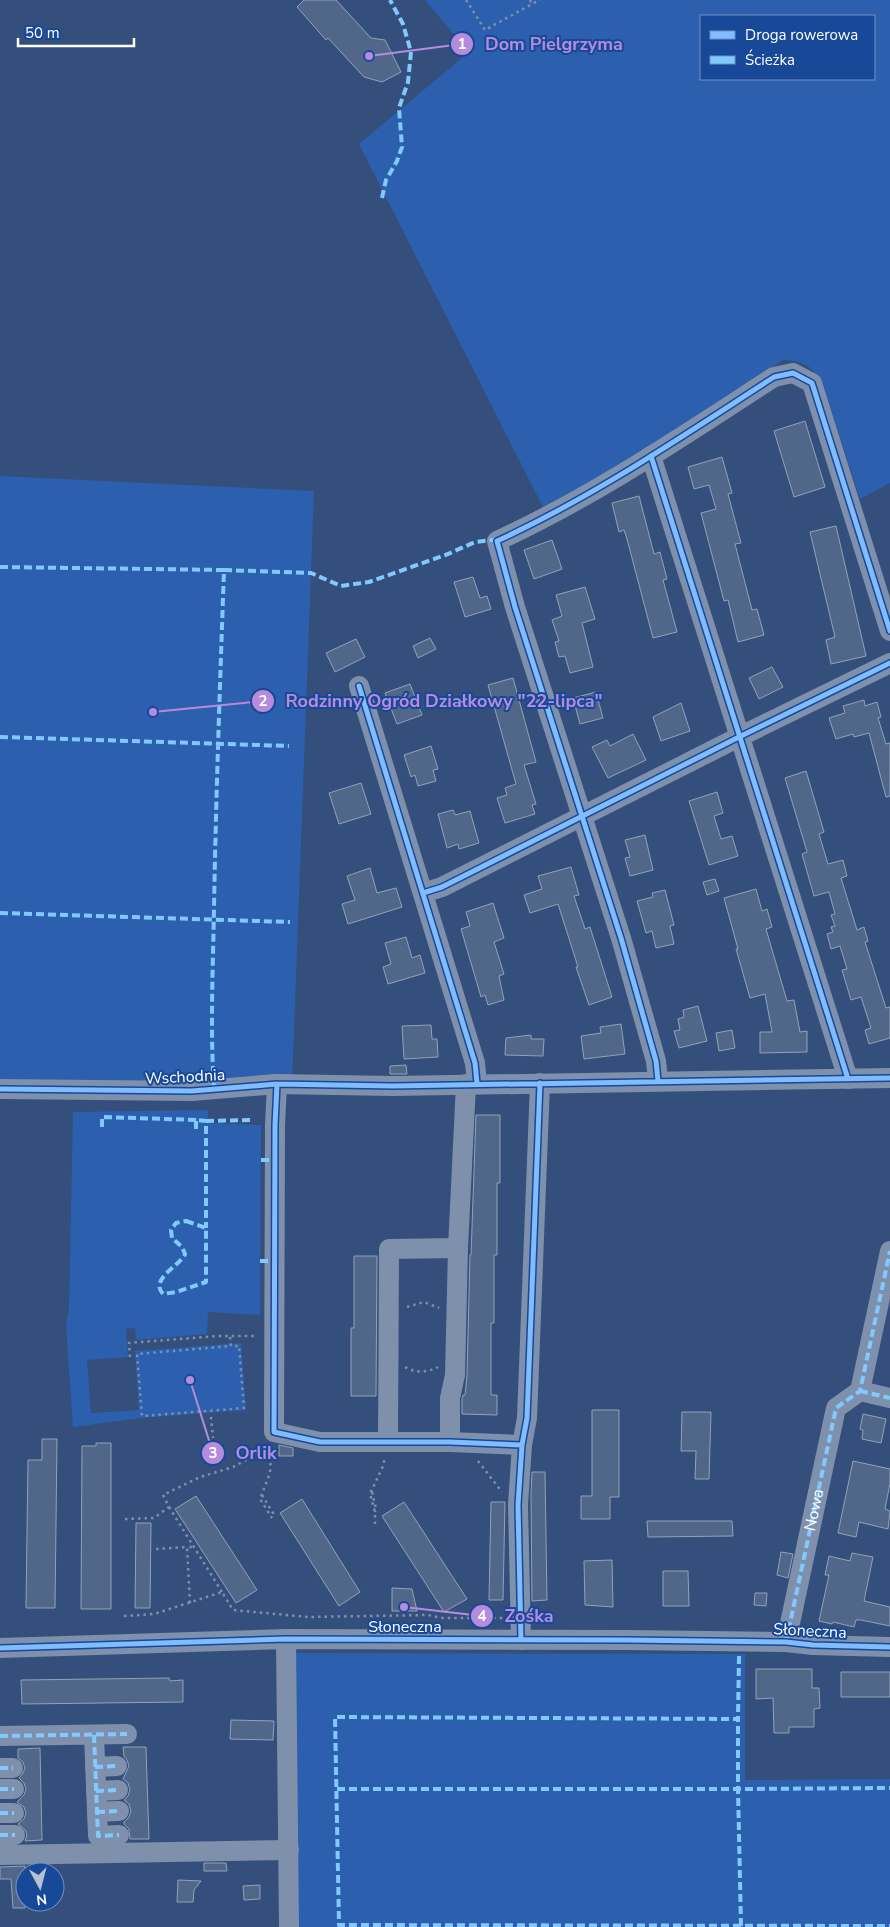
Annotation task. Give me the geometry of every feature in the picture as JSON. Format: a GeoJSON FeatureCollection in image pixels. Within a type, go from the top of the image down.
{"type":"FeatureCollection","features":[{"type":"Feature","properties":{"kind":"street"},"geometry":{"type":"LineString","coordinates":[[658,1081],[656,1061],[621,938],[515,607],[497,540],[542,520],[651,456],[774,377],[793,373],[812,383],[890,631]]}},
{"type":"Feature","properties":{"kind":"street"},"geometry":{"type":"LineString","coordinates":[[651,456],[848,1079]]}},
{"type":"Feature","properties":{"kind":"street"},"geometry":{"type":"LineString","coordinates":[[423,893],[442,887],[890,663]]}},
{"type":"Feature","properties":{"kind":"street"},"geometry":{"type":"LineString","coordinates":[[359,686],[475,1063],[471,1083],[458,1248],[455,1374],[450,1398],[450,1442]]}},
{"type":"Feature","properties":{"kind":"street","name":"Wschodnia"},"geometry":{"type":"LineString","coordinates":[[0,1089],[192,1091],[255,1084],[371,1084],[393,1086],[471,1083],[890,1078]]}},
{"type":"Feature","properties":{"kind":"street"},"geometry":{"type":"LineString","coordinates":[[521,1630],[518,1505],[522,1445],[527,1418],[540,1083]]}},
{"type":"Feature","properties":{"kind":"street"},"geometry":{"type":"LineString","coordinates":[[277,1084],[275,1134],[274,1432],[320,1442],[450,1442],[522,1445]]}},
{"type":"Feature","properties":{"kind":"street"},"geometry":{"type":"LineString","coordinates":[[386,1442],[389,1249],[458,1248]]}},
{"type":"Feature","properties":{"kind":"street"},"geometry":{"type":"LineString","coordinates":[[890,1251],[860,1391],[890,1398]]}},
{"type":"Feature","properties":{"kind":"street","name":"Nowa"},"geometry":{"type":"LineString","coordinates":[[786,1642],[836,1408],[860,1391]]}},
{"type":"Feature","properties":{"kind":"street","name":"Słoneczna"},"geometry":{"type":"LineString","coordinates":[[5,1648],[286,1640],[521,1630],[786,1642],[813,1645],[890,1647]]}},
{"type":"Feature","properties":{"kind":"street"},"geometry":{"type":"LineString","coordinates":[[286,1640],[289,1927]]}},
{"type":"Feature","properties":{"kind":"street"},"geometry":{"type":"LineString","coordinates":[[0,1736],[128,1734]]}},
{"type":"Feature","properties":{"kind":"street"},"geometry":{"type":"LineString","coordinates":[[94,1735],[98,1836],[119,1835]]}},
{"type":"Feature","properties":{"kind":"street"},"geometry":{"type":"LineString","coordinates":[[95,1767],[117,1766]]}},
{"type":"Feature","properties":{"kind":"street"},"geometry":{"type":"LineString","coordinates":[[96,1791],[118,1790]]}},
{"type":"Feature","properties":{"kind":"street"},"geometry":{"type":"LineString","coordinates":[[97,1812],[120,1811]]}},
{"type":"Feature","properties":{"kind":"street"},"geometry":{"type":"LineString","coordinates":[[0,1855],[289,1850]]}},
{"type":"Feature","properties":{"kind":"path"},"geometry":{"type":"LineString","coordinates":[[466,0],[485,30],[540,0]]}},
{"type":"Feature","properties":{"kind":"path"},"geometry":{"type":"LineString","coordinates":[[530,0],[532,4]]}},
{"type":"Feature","properties":{"kind":"path"},"geometry":{"type":"LineString","coordinates":[[388,1323],[400,1310],[412,1304],[424,1302],[443,1310],[457,1324]]}},
{"type":"Feature","properties":{"kind":"path"},"geometry":{"type":"LineString","coordinates":[[130,1357],[130,1343],[217,1336],[230,1338],[258,1336]]}},
{"type":"Feature","properties":{"kind":"path"},"geometry":{"type":"LineString","coordinates":[[230,1338],[230,1346]]}},
{"type":"Feature","properties":{"kind":"path"},"geometry":{"type":"LineString","coordinates":[[230,1346],[239,1346],[244,1408],[142,1416],[137,1354],[230,1346]]}},
{"type":"Feature","properties":{"kind":"path"},"geometry":{"type":"LineString","coordinates":[[388,1350],[399,1363],[418,1372],[431,1371],[455,1356]]}},
{"type":"Feature","properties":{"kind":"path"},"geometry":{"type":"LineString","coordinates":[[211,1417],[213,1438]]}},
{"type":"Feature","properties":{"kind":"path"},"geometry":{"type":"LineString","coordinates":[[376,1524],[370,1494],[384,1464],[386,1442]]}},
{"type":"Feature","properties":{"kind":"path"},"geometry":{"type":"LineString","coordinates":[[262,1495],[273,1513],[272,1518],[260,1499],[270,1473],[271,1446],[233,1467],[200,1477],[163,1496],[233,1610],[308,1617],[428,1615],[442,1618],[515,1618],[521,1630]]}},
{"type":"Feature","properties":{"kind":"path"},"geometry":{"type":"LineString","coordinates":[[477,1460],[511,1502],[518,1505]]}},
{"type":"Feature","properties":{"kind":"path"},"geometry":{"type":"LineString","coordinates":[[125,1519],[154,1518],[169,1507]]}},
{"type":"Feature","properties":{"kind":"path"},"geometry":{"type":"LineString","coordinates":[[187,1547],[190,1602]]}},
{"type":"Feature","properties":{"kind":"path"},"geometry":{"type":"LineString","coordinates":[[156,1549],[194,1547]]}},
{"type":"Feature","properties":{"kind":"path"},"geometry":{"type":"LineString","coordinates":[[124,1616],[154,1614],[222,1592]]}},
{"type":"Feature","properties":{"kind":"shaded area"},"geometry":{"type":"Polygon","coordinates":[[[425,0],[890,0],[890,483],[860,499],[822,381],[806,365],[796,361],[783,360],[652,445],[544,509],[359,144],[469,52],[425,0]]]}},
{"type":"Feature","properties":{"kind":"shaded area"},"geometry":{"type":"Polygon","coordinates":[[[0,476],[314,491],[292,1085],[0,1082],[0,476]]]}},
{"type":"Feature","properties":{"kind":"shaded area"},"geometry":{"type":"Polygon","coordinates":[[[208,1110],[208,1123],[261,1125],[260,1315],[208,1312],[207,1334],[136,1340],[135,1328],[126,1329],[128,1357],[87,1360],[91,1413],[139,1410],[135,1351],[241,1343],[246,1410],[141,1418],[73,1427],[66,1326],[69,1307],[73,1112],[208,1110]]]}},
{"type":"Feature","properties":{"kind":"shaded area"},"geometry":{"type":"Polygon","coordinates":[[[292,1653],[745,1654],[745,1780],[890,1779],[890,1927],[298,1927],[292,1653]]]}},
{"type":"Feature","properties":{"kind":"building"},"geometry":{"type":"Polygon","coordinates":[[[304,0],[336,0],[371,38],[385,40],[401,72],[382,82],[364,77],[328,38],[326,40],[297,7],[304,0]]]}},
{"type":"Feature","properties":{"kind":"building"},"geometry":{"type":"Polygon","coordinates":[[[805,421],[825,487],[794,497],[774,431],[805,421]]]}},
{"type":"Feature","properties":{"kind":"building"},"geometry":{"type":"Polygon","coordinates":[[[722,457],[732,493],[728,494],[741,543],[735,544],[752,610],[757,609],[764,635],[738,642],[728,600],[724,601],[701,513],[716,509],[709,485],[694,489],[688,467],[722,457]]]}},
{"type":"Feature","properties":{"kind":"building"},"geometry":{"type":"Polygon","coordinates":[[[639,496],[654,554],[660,552],[667,579],[663,580],[677,632],[653,638],[627,539],[624,530],[619,532],[612,503],[639,496]]]}},
{"type":"Feature","properties":{"kind":"building"},"geometry":{"type":"Polygon","coordinates":[[[836,526],[866,656],[831,664],[826,640],[835,637],[810,532],[836,526]]]}},
{"type":"Feature","properties":{"kind":"building"},"geometry":{"type":"Polygon","coordinates":[[[552,540],[562,569],[534,579],[524,550],[552,540]]]}},
{"type":"Feature","properties":{"kind":"building"},"geometry":{"type":"Polygon","coordinates":[[[473,577],[480,598],[487,596],[491,609],[465,617],[454,582],[473,577]]]}},
{"type":"Feature","properties":{"kind":"building"},"geometry":{"type":"Polygon","coordinates":[[[585,587],[595,619],[582,623],[593,667],[570,673],[565,656],[559,657],[555,642],[559,641],[552,620],[562,616],[556,595],[585,587]]]}},
{"type":"Feature","properties":{"kind":"building"},"geometry":{"type":"Polygon","coordinates":[[[430,638],[436,649],[418,658],[413,646],[430,638]]]}},
{"type":"Feature","properties":{"kind":"building"},"geometry":{"type":"Polygon","coordinates":[[[356,639],[365,657],[335,672],[326,653],[356,639]]]}},
{"type":"Feature","properties":{"kind":"building"},"geometry":{"type":"Polygon","coordinates":[[[772,667],[783,687],[759,699],[749,678],[772,667]]]}},
{"type":"Feature","properties":{"kind":"building"},"geometry":{"type":"Polygon","coordinates":[[[513,678],[536,762],[524,765],[536,804],[532,805],[535,814],[505,823],[497,798],[507,795],[505,788],[516,784],[488,685],[513,678]]]}},
{"type":"Feature","properties":{"kind":"building"},"geometry":{"type":"Polygon","coordinates":[[[410,684],[422,715],[397,724],[385,693],[410,684]]]}},
{"type":"Feature","properties":{"kind":"building"},"geometry":{"type":"Polygon","coordinates":[[[596,692],[603,718],[580,724],[573,698],[596,692]]]}},
{"type":"Feature","properties":{"kind":"building"},"geometry":{"type":"Polygon","coordinates":[[[864,700],[865,706],[877,702],[881,717],[878,718],[886,744],[890,743],[890,796],[886,797],[869,733],[854,737],[853,734],[836,739],[829,718],[845,713],[843,706],[864,700]]]}},
{"type":"Feature","properties":{"kind":"building"},"geometry":{"type":"Polygon","coordinates":[[[681,703],[690,731],[661,741],[653,717],[681,703]]]}},
{"type":"Feature","properties":{"kind":"building"},"geometry":{"type":"Polygon","coordinates":[[[633,734],[646,760],[608,778],[592,747],[607,740],[610,746],[633,734]]]}},
{"type":"Feature","properties":{"kind":"building"},"geometry":{"type":"Polygon","coordinates":[[[431,746],[438,769],[433,770],[436,781],[418,786],[415,775],[411,777],[404,755],[431,746]]]}},
{"type":"Feature","properties":{"kind":"building"},"geometry":{"type":"Polygon","coordinates":[[[806,771],[824,832],[819,834],[828,864],[843,860],[847,876],[841,878],[857,930],[864,927],[868,941],[865,942],[886,1008],[890,1007],[890,1038],[869,1044],[865,1030],[871,1028],[861,997],[851,1000],[842,970],[847,969],[840,946],[831,949],[827,934],[833,932],[831,927],[835,926],[831,915],[835,914],[829,892],[814,896],[802,854],[807,852],[785,778],[806,771]]]}},
{"type":"Feature","properties":{"kind":"building"},"geometry":{"type":"Polygon","coordinates":[[[361,783],[371,814],[339,824],[329,793],[361,783]]]}},
{"type":"Feature","properties":{"kind":"building"},"geometry":{"type":"Polygon","coordinates":[[[717,792],[723,813],[714,816],[721,839],[732,836],[738,856],[709,865],[689,801],[717,792]]]}},
{"type":"Feature","properties":{"kind":"building"},"geometry":{"type":"Polygon","coordinates":[[[453,810],[455,815],[470,811],[479,843],[459,849],[458,844],[447,848],[438,814],[453,810]]]}},
{"type":"Feature","properties":{"kind":"building"},"geometry":{"type":"Polygon","coordinates":[[[645,835],[653,870],[630,876],[625,858],[630,857],[625,840],[645,835]]]}},
{"type":"Feature","properties":{"kind":"building"},"geometry":{"type":"Polygon","coordinates":[[[571,867],[579,895],[574,896],[585,929],[590,927],[612,997],[589,1005],[558,904],[530,913],[524,895],[542,889],[538,876],[571,867]]]}},
{"type":"Feature","properties":{"kind":"building"},"geometry":{"type":"Polygon","coordinates":[[[370,868],[377,893],[396,888],[402,907],[348,924],[342,904],[355,900],[347,876],[370,868]]]}},
{"type":"Feature","properties":{"kind":"building"},"geometry":{"type":"Polygon","coordinates":[[[715,879],[719,891],[707,895],[703,882],[715,879]]]}},
{"type":"Feature","properties":{"kind":"building"},"geometry":{"type":"Polygon","coordinates":[[[756,889],[762,911],[767,909],[772,927],[766,929],[787,1001],[794,1000],[800,1032],[807,1031],[807,1052],[760,1053],[760,1032],[772,1032],[765,994],[750,998],[724,898],[756,889]]]}},
{"type":"Feature","properties":{"kind":"building"},"geometry":{"type":"Polygon","coordinates":[[[665,890],[674,925],[670,926],[674,944],[656,948],[652,931],[646,933],[637,901],[653,897],[652,893],[665,890]]]}},
{"type":"Feature","properties":{"kind":"building"},"geometry":{"type":"Polygon","coordinates":[[[493,903],[504,938],[494,942],[504,974],[499,976],[504,1000],[488,1005],[485,995],[481,997],[461,929],[470,926],[466,912],[493,903]]]}},
{"type":"Feature","properties":{"kind":"building"},"geometry":{"type":"Polygon","coordinates":[[[406,937],[412,958],[420,955],[425,973],[388,984],[383,967],[391,964],[385,943],[406,937]]]}},
{"type":"Feature","properties":{"kind":"building"},"geometry":{"type":"Polygon","coordinates":[[[698,1006],[707,1041],[679,1048],[674,1031],[680,1030],[678,1019],[684,1017],[683,1010],[698,1006]]]}},
{"type":"Feature","properties":{"kind":"building"},"geometry":{"type":"Polygon","coordinates":[[[621,1024],[625,1054],[584,1059],[581,1036],[601,1033],[600,1027],[621,1024]]]}},
{"type":"Feature","properties":{"kind":"building"},"geometry":{"type":"Polygon","coordinates":[[[431,1025],[432,1039],[437,1039],[438,1057],[404,1059],[402,1026],[431,1025]]]}},
{"type":"Feature","properties":{"kind":"building"},"geometry":{"type":"Polygon","coordinates":[[[732,1030],[735,1048],[719,1051],[716,1033],[732,1030]]]}},
{"type":"Feature","properties":{"kind":"building"},"geometry":{"type":"Polygon","coordinates":[[[531,1035],[531,1039],[544,1039],[543,1056],[505,1055],[506,1038],[531,1035]]]}},
{"type":"Feature","properties":{"kind":"building"},"geometry":{"type":"Polygon","coordinates":[[[406,1065],[407,1074],[390,1074],[390,1066],[406,1065]]]}},
{"type":"Feature","properties":{"kind":"building"},"geometry":{"type":"Polygon","coordinates":[[[476,1115],[500,1115],[500,1183],[497,1183],[497,1255],[494,1255],[494,1323],[491,1323],[491,1395],[497,1395],[497,1415],[462,1414],[462,1399],[463,1395],[465,1395],[467,1375],[476,1115]]]}},
{"type":"Feature","properties":{"kind":"building"},"geometry":{"type":"Polygon","coordinates":[[[354,1256],[377,1256],[376,1396],[351,1396],[351,1328],[354,1328],[354,1256]]]}},
{"type":"Feature","properties":{"kind":"building"},"geometry":{"type":"Polygon","coordinates":[[[592,1410],[619,1410],[619,1497],[610,1497],[610,1519],[581,1519],[581,1496],[592,1496],[592,1410]]]}},
{"type":"Feature","properties":{"kind":"building"},"geometry":{"type":"Polygon","coordinates":[[[682,1412],[711,1412],[709,1479],[695,1479],[696,1451],[681,1451],[682,1412]]]}},
{"type":"Feature","properties":{"kind":"building"},"geometry":{"type":"Polygon","coordinates":[[[863,1414],[886,1419],[881,1443],[862,1439],[863,1430],[860,1429],[863,1414]]]}},
{"type":"Feature","properties":{"kind":"building"},"geometry":{"type":"Polygon","coordinates":[[[42,1439],[57,1439],[55,1608],[26,1608],[28,1460],[42,1460],[42,1439]]]}},
{"type":"Feature","properties":{"kind":"building"},"geometry":{"type":"Polygon","coordinates":[[[96,1443],[111,1443],[111,1609],[81,1609],[82,1446],[96,1446],[96,1443]]]}},
{"type":"Feature","properties":{"kind":"building"},"geometry":{"type":"Polygon","coordinates":[[[279,1445],[293,1448],[293,1456],[279,1456],[279,1445]]]}},
{"type":"Feature","properties":{"kind":"building"},"geometry":{"type":"Polygon","coordinates":[[[853,1461],[890,1469],[890,1483],[885,1509],[890,1511],[888,1529],[859,1522],[856,1537],[838,1533],[853,1461]]]}},
{"type":"Feature","properties":{"kind":"building"},"geometry":{"type":"Polygon","coordinates":[[[532,1472],[545,1472],[547,1600],[532,1601],[531,1494],[532,1472]]]}},
{"type":"Feature","properties":{"kind":"building"},"geometry":{"type":"Polygon","coordinates":[[[196,1496],[257,1590],[236,1603],[175,1509],[196,1496]]]}},
{"type":"Feature","properties":{"kind":"building"},"geometry":{"type":"Polygon","coordinates":[[[302,1499],[360,1592],[339,1606],[280,1513],[302,1499]]]}},
{"type":"Feature","properties":{"kind":"building"},"geometry":{"type":"Polygon","coordinates":[[[404,1502],[467,1599],[444,1612],[382,1516],[404,1502]]]}},
{"type":"Feature","properties":{"kind":"building"},"geometry":{"type":"Polygon","coordinates":[[[491,1502],[505,1502],[503,1600],[489,1600],[491,1502]]]}},
{"type":"Feature","properties":{"kind":"building"},"geometry":{"type":"Polygon","coordinates":[[[647,1521],[732,1521],[733,1536],[648,1537],[647,1521]]]}},
{"type":"Feature","properties":{"kind":"building"},"geometry":{"type":"Polygon","coordinates":[[[136,1523],[151,1523],[150,1608],[135,1608],[136,1523]]]}},
{"type":"Feature","properties":{"kind":"building"},"geometry":{"type":"Polygon","coordinates":[[[781,1552],[793,1554],[788,1578],[777,1575],[781,1552]]]}},
{"type":"Feature","properties":{"kind":"building"},"geometry":{"type":"Polygon","coordinates":[[[852,1553],[873,1557],[864,1601],[890,1607],[890,1626],[861,1620],[856,1620],[854,1627],[819,1621],[829,1575],[825,1575],[829,1556],[850,1561],[852,1553]]]}},
{"type":"Feature","properties":{"kind":"building"},"geometry":{"type":"Polygon","coordinates":[[[612,1560],[613,1607],[585,1605],[584,1561],[612,1560]]]}},
{"type":"Feature","properties":{"kind":"building"},"geometry":{"type":"Polygon","coordinates":[[[663,1571],[688,1571],[689,1606],[663,1606],[663,1571]]]}},
{"type":"Feature","properties":{"kind":"building"},"geometry":{"type":"Polygon","coordinates":[[[392,1588],[412,1589],[417,1611],[392,1611],[392,1588]]]}},
{"type":"Feature","properties":{"kind":"building"},"geometry":{"type":"Polygon","coordinates":[[[755,1593],[767,1593],[766,1606],[754,1605],[755,1593]]]}},
{"type":"Feature","properties":{"kind":"building"},"geometry":{"type":"Polygon","coordinates":[[[756,1669],[812,1669],[812,1688],[819,1688],[820,1708],[814,1709],[814,1727],[789,1727],[789,1733],[774,1733],[773,1698],[756,1699],[756,1669]]]}},
{"type":"Feature","properties":{"kind":"building"},"geometry":{"type":"Polygon","coordinates":[[[841,1672],[890,1672],[890,1697],[841,1697],[841,1672]]]}},
{"type":"Feature","properties":{"kind":"building"},"geometry":{"type":"Polygon","coordinates":[[[169,1678],[170,1681],[183,1680],[183,1702],[22,1704],[21,1680],[169,1678]]]}},
{"type":"Feature","properties":{"kind":"building"},"geometry":{"type":"Polygon","coordinates":[[[231,1720],[274,1721],[273,1740],[230,1739],[231,1720]]]}},
{"type":"Feature","properties":{"kind":"building"},"geometry":{"type":"Polygon","coordinates":[[[123,1747],[146,1747],[149,1839],[130,1839],[129,1829],[124,1824],[131,1811],[129,1804],[124,1800],[130,1790],[128,1783],[123,1779],[129,1766],[124,1756],[123,1747]]]}},
{"type":"Feature","properties":{"kind":"building"},"geometry":{"type":"Polygon","coordinates":[[[40,1748],[42,1840],[25,1841],[27,1835],[25,1830],[18,1824],[24,1819],[26,1813],[24,1807],[17,1802],[24,1795],[26,1789],[24,1783],[19,1778],[25,1768],[23,1762],[18,1758],[18,1749],[40,1748]]]}},
{"type":"Feature","properties":{"kind":"building"},"geometry":{"type":"Polygon","coordinates":[[[204,1863],[226,1863],[227,1871],[204,1871],[204,1863]]]}},
{"type":"Feature","properties":{"kind":"building"},"geometry":{"type":"Polygon","coordinates":[[[15,1866],[15,1908],[13,1908],[11,1879],[0,1879],[0,1867],[15,1866]]]}},
{"type":"Feature","properties":{"kind":"building"},"geometry":{"type":"Polygon","coordinates":[[[178,1880],[201,1881],[194,1890],[193,1902],[177,1902],[178,1880]]]}},
{"type":"Feature","properties":{"kind":"building"},"geometry":{"type":"Polygon","coordinates":[[[260,1885],[260,1899],[244,1900],[243,1886],[260,1885]]]}},
{"type":"Feature","properties":{"kind":"marked path"},"geometry":{"type":"LineString","coordinates":[[382,198],[386,180],[397,161],[402,147],[399,108],[408,82],[411,52],[403,24],[390,0]]}},
{"type":"Feature","properties":{"kind":"marked path"},"geometry":{"type":"LineString","coordinates":[[224,570],[311,573],[341,586],[369,582],[448,554],[475,542],[500,539]]}},
{"type":"Feature","properties":{"kind":"marked path"},"geometry":{"type":"LineString","coordinates":[[0,567],[224,570],[213,976],[212,1044],[214,1089]]}},
{"type":"Feature","properties":{"kind":"marked path"},"geometry":{"type":"LineString","coordinates":[[0,737],[289,746]]}},
{"type":"Feature","properties":{"kind":"marked path"},"geometry":{"type":"LineString","coordinates":[[0,913],[290,922]]}},
{"type":"Feature","properties":{"kind":"marked path"},"geometry":{"type":"LineString","coordinates":[[102,1127],[102,1117],[196,1120]]}},
{"type":"Feature","properties":{"kind":"marked path"},"geometry":{"type":"LineString","coordinates":[[196,1129],[196,1120],[206,1121],[206,1228]]}},
{"type":"Feature","properties":{"kind":"marked path"},"geometry":{"type":"LineString","coordinates":[[206,1121],[251,1120]]}},
{"type":"Feature","properties":{"kind":"marked path"},"geometry":{"type":"LineString","coordinates":[[261,1160],[275,1160]]}},
{"type":"Feature","properties":{"kind":"marked path"},"geometry":{"type":"LineString","coordinates":[[186,1221],[206,1228],[206,1282],[176,1292],[163,1294],[160,1283],[167,1272],[185,1254],[182,1247],[172,1238],[171,1230],[176,1223],[186,1221]]}},
{"type":"Feature","properties":{"kind":"marked path"},"geometry":{"type":"LineString","coordinates":[[786,1642],[836,1408],[860,1391],[890,1251]]}},
{"type":"Feature","properties":{"kind":"marked path"},"geometry":{"type":"LineString","coordinates":[[260,1261],[274,1261]]}},
{"type":"Feature","properties":{"kind":"marked path"},"geometry":{"type":"LineString","coordinates":[[860,1391],[890,1398]]}},
{"type":"Feature","properties":{"kind":"marked path"},"geometry":{"type":"LineString","coordinates":[[739,1656],[738,1719],[335,1717],[339,1925],[890,1926]]}},
{"type":"Feature","properties":{"kind":"marked path"},"geometry":{"type":"LineString","coordinates":[[337,1789],[738,1789],[738,1719]]}},
{"type":"Feature","properties":{"kind":"marked path"},"geometry":{"type":"LineString","coordinates":[[0,1736],[127,1734]]}},
{"type":"Feature","properties":{"kind":"marked path"},"geometry":{"type":"LineString","coordinates":[[94,1735],[98,1836],[119,1835]]}},
{"type":"Feature","properties":{"kind":"marked path"},"geometry":{"type":"LineString","coordinates":[[95,1767],[117,1766]]}},
{"type":"Feature","properties":{"kind":"marked path"},"geometry":{"type":"LineString","coordinates":[[0,1768],[13,1768]]}},
{"type":"Feature","properties":{"kind":"marked path"},"geometry":{"type":"LineString","coordinates":[[741,1926],[738,1789],[890,1788]]}},
{"type":"Feature","properties":{"kind":"marked path"},"geometry":{"type":"LineString","coordinates":[[0,1789],[14,1789]]}},
{"type":"Feature","properties":{"kind":"marked path"},"geometry":{"type":"LineString","coordinates":[[96,1791],[118,1790]]}},
{"type":"Feature","properties":{"kind":"marked path"},"geometry":{"type":"LineString","coordinates":[[97,1812],[119,1811]]}},
{"type":"Feature","properties":{"kind":"marked path"},"geometry":{"type":"LineString","coordinates":[[0,1813],[14,1813]]}},
{"type":"Feature","properties":{"kind":"marked path"},"geometry":{"type":"LineString","coordinates":[[0,1835],[15,1835]]}},
{"type":"Feature","properties":{"kind":"cycle path"},"geometry":{"type":"LineString","coordinates":[[658,1081],[656,1061],[621,938],[515,607],[497,541],[604,485],[673,443],[774,377],[793,373],[812,383],[890,631]]}},
{"type":"Feature","properties":{"kind":"cycle path"},"geometry":{"type":"LineString","coordinates":[[651,456],[848,1079]]}},
{"type":"Feature","properties":{"kind":"cycle path"},"geometry":{"type":"LineString","coordinates":[[423,893],[442,887],[890,663]]}},
{"type":"Feature","properties":{"kind":"cycle path"},"geometry":{"type":"LineString","coordinates":[[359,686],[475,1063],[477,1083]]}},
{"type":"Feature","properties":{"kind":"cycle path"},"geometry":{"type":"LineString","coordinates":[[0,1089],[192,1091],[277,1084],[393,1086],[890,1078]]}},
{"type":"Feature","properties":{"kind":"cycle path"},"geometry":{"type":"LineString","coordinates":[[522,1445],[527,1418],[540,1083]]}},
{"type":"Feature","properties":{"kind":"cycle path"},"geometry":{"type":"LineString","coordinates":[[277,1084],[275,1125],[274,1432],[320,1442],[450,1442],[522,1445],[518,1505],[521,1640]]}},
{"type":"Feature","properties":{"kind":"cycle path"},"geometry":{"type":"LineString","coordinates":[[0,1648],[286,1639],[786,1642],[813,1645],[890,1647]]}},
{"type":"Feature","properties":{"kind":"place","name":"Dom Pielgrzyma"},"geometry":{"type":"Point","coordinates":[369,56]}},
{"type":"Feature","properties":{"kind":"place","name":"Rodzinny Ogród Działkowy \"22-lipca\""},"geometry":{"type":"Point","coordinates":[153,712]}},
{"type":"Feature","properties":{"kind":"place","name":"Orlik"},"geometry":{"type":"Point","coordinates":[190,1380]}},
{"type":"Feature","properties":{"kind":"place","name":"Zośka"},"geometry":{"type":"Point","coordinates":[404,1607]}}]}
